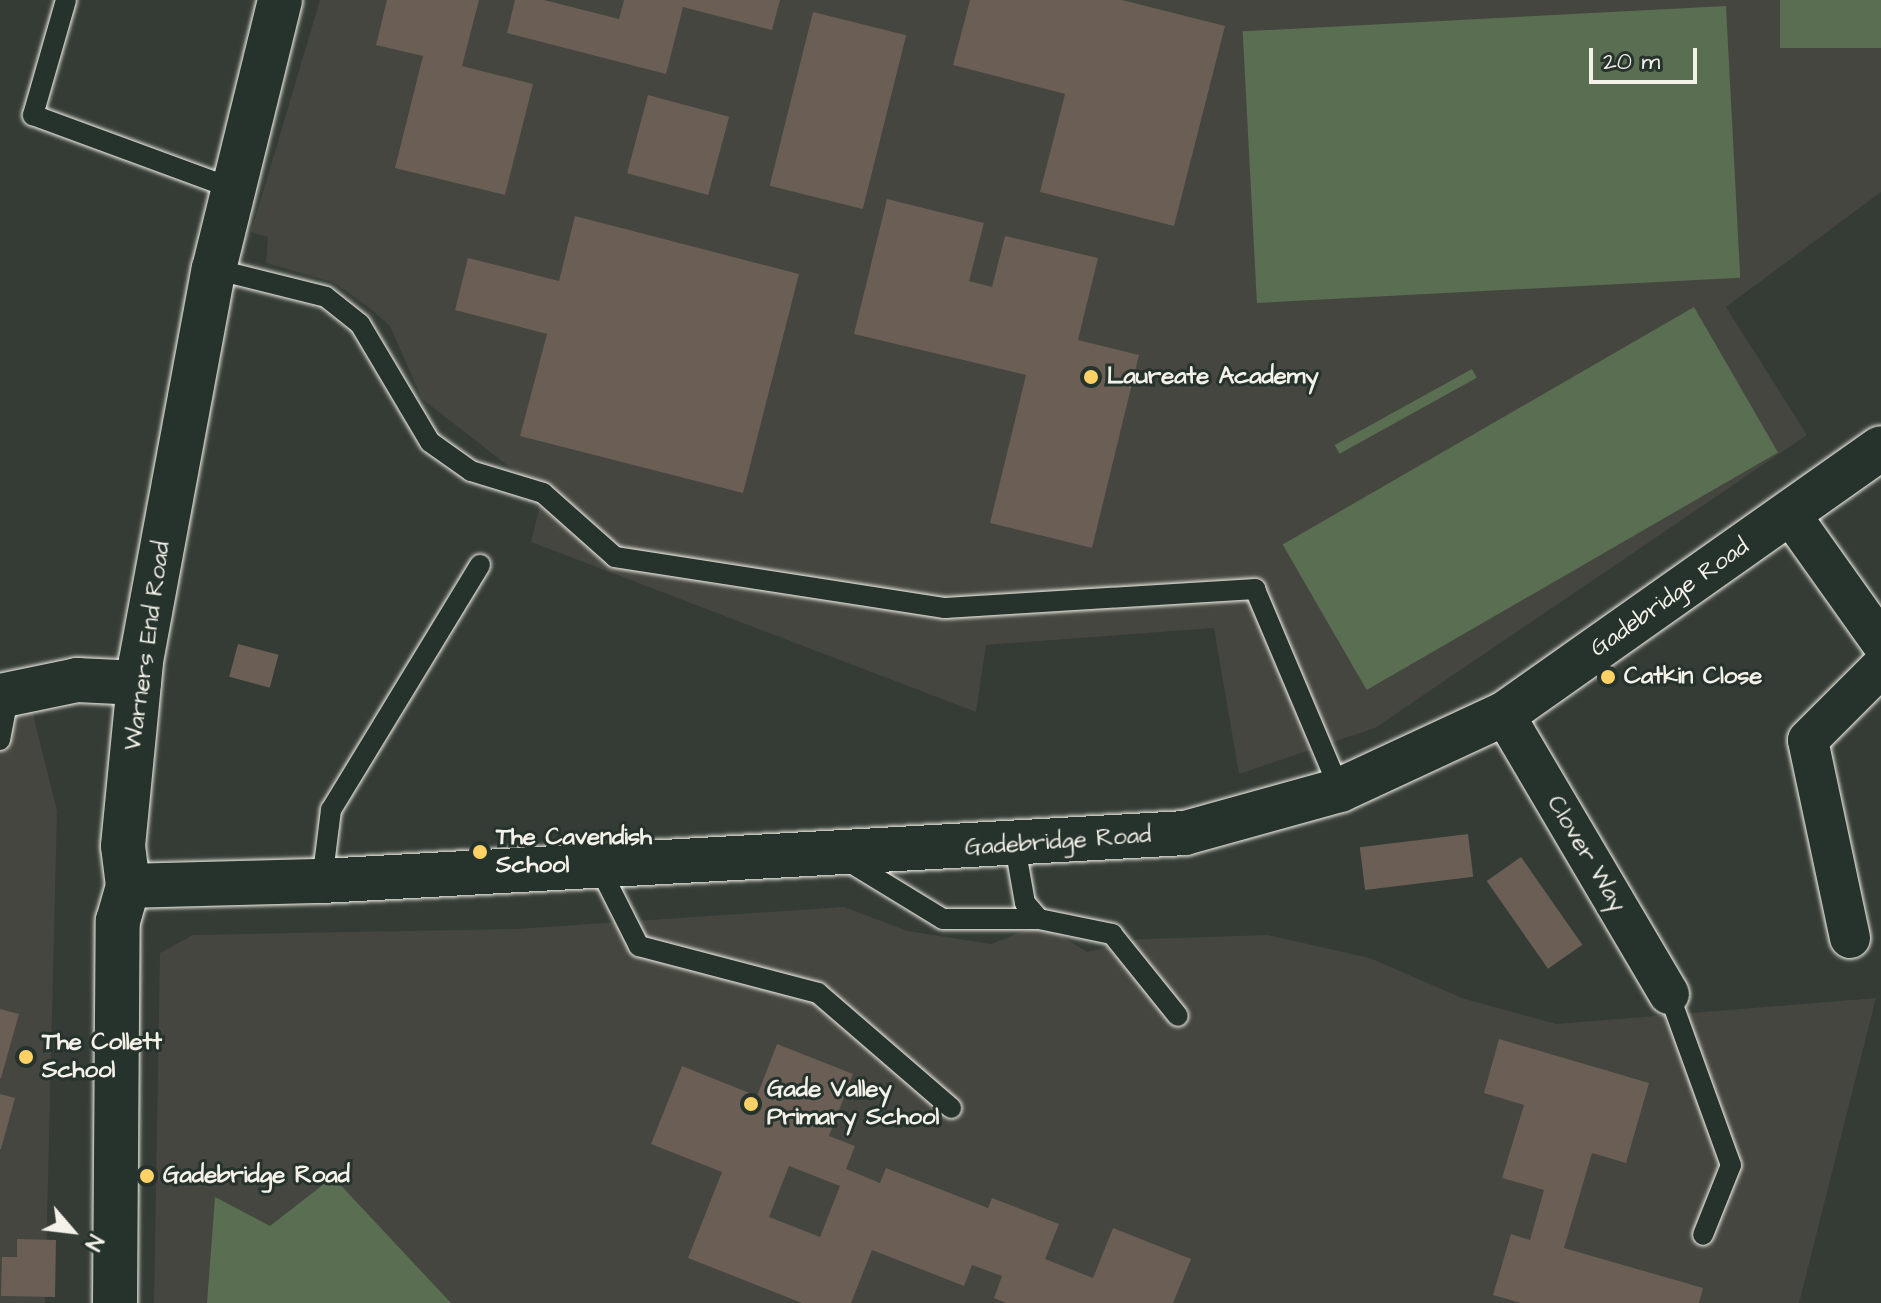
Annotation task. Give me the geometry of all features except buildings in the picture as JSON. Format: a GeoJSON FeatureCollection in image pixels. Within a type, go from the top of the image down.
{"type":"FeatureCollection","features":[{"type":"Feature","properties":{"kind":"street","name":"Warners End Road"},"geometry":{"type":"LineString","coordinates":[[115,1303],[118,921],[128,886],[123,846],[139,683],[214,269],[280,0]]}},
{"type":"Feature","properties":{"kind":"street","name":"Gadebridge Road"},"geometry":{"type":"LineString","coordinates":[[128,886],[322,881],[1015,846],[1185,833],[1340,790],[1504,714],[1881,448]]}},
{"type":"Feature","properties":{"kind":"street"},"geometry":{"type":"LineString","coordinates":[[1790,514],[1881,642]]}},
{"type":"Feature","properties":{"kind":"street"},"geometry":{"type":"LineString","coordinates":[[1850,938],[1808,740],[1881,667]]}},
{"type":"Feature","properties":{"kind":"street"},"geometry":{"type":"LineString","coordinates":[[4,695],[77,680],[139,683]]}},
{"type":"Feature","properties":{"kind":"street","name":"Clover Way"},"geometry":{"type":"LineString","coordinates":[[1504,714],[1669,994]]}},
{"type":"Feature","properties":{"kind":"lane"},"geometry":{"type":"LineString","coordinates":[[66,0],[33,115],[234,189]]}},
{"type":"Feature","properties":{"kind":"lane"},"geometry":{"type":"LineString","coordinates":[[214,269],[326,297],[360,324],[430,442],[471,471],[543,493],[615,557],[945,608],[1255,589],[1340,790]]}},
{"type":"Feature","properties":{"kind":"lane"},"geometry":{"type":"LineString","coordinates":[[322,881],[331,810],[480,565]]}},
{"type":"Feature","properties":{"kind":"lane"},"geometry":{"type":"LineString","coordinates":[[0,740],[4,695]]}},
{"type":"Feature","properties":{"kind":"lane"},"geometry":{"type":"LineString","coordinates":[[1015,846],[1025,903],[1039,919]]}},
{"type":"Feature","properties":{"kind":"lane"},"geometry":{"type":"LineString","coordinates":[[837,854],[943,919],[1039,919],[1112,934],[1178,1016]]}},
{"type":"Feature","properties":{"kind":"lane"},"geometry":{"type":"LineString","coordinates":[[598,865],[639,946],[818,993],[951,1108]]}},
{"type":"Feature","properties":{"kind":"lane"},"geometry":{"type":"LineString","coordinates":[[1669,994],[1731,1165],[1703,1235]]}},
{"type":"Feature","properties":{"kind":"shaded area","name":"Laureate Academy"},"geometry":{"type":"Polygon","coordinates":[[[320,0],[1881,0],[1881,192],[1726,307],[1807,435],[1375,728],[1239,774],[1214,628],[986,645],[976,712],[531,542],[543,493],[422,399],[390,326],[371,309],[333,282],[266,263],[268,237],[251,232],[320,0]]]}},
{"type":"Feature","properties":{"kind":"shaded area","name":"The Collett School"},"geometry":{"type":"Polygon","coordinates":[[[31,706],[57,811],[45,1303],[0,1303],[0,719],[31,706]]]}},
{"type":"Feature","properties":{"kind":"shaded area","name":"Gade Valley Primary School"},"geometry":{"type":"Polygon","coordinates":[[[844,907],[908,931],[991,944],[1042,924],[1087,952],[1140,939],[1268,935],[1370,958],[1462,998],[1556,1024],[1876,998],[1799,1303],[154,1303],[160,953],[193,935],[516,929],[844,907]]]}},
{"type":"Feature","properties":{"kind":"green space"},"geometry":{"type":"Polygon","coordinates":[[[1780,0],[1881,0],[1881,48],[1780,48],[1780,0]]]}},
{"type":"Feature","properties":{"kind":"green space"},"geometry":{"type":"Polygon","coordinates":[[[1726,6],[1740,278],[1257,303],[1243,31],[1726,6]]]}},
{"type":"Feature","properties":{"kind":"green space"},"geometry":{"type":"Polygon","coordinates":[[[1694,307],[1778,452],[1367,690],[1283,544],[1694,307]]]}},
{"type":"Feature","properties":{"kind":"green space"},"geometry":{"type":"Polygon","coordinates":[[[1472,369],[1477,378],[1340,454],[1335,445],[1472,369]]]}},
{"type":"Feature","properties":{"kind":"green space"},"geometry":{"type":"Polygon","coordinates":[[[333,1177],[451,1303],[207,1303],[215,1197],[270,1226],[333,1177]]]}},
{"type":"Feature","properties":{"kind":"place","name":"Laureate Academy"},"geometry":{"type":"Point","coordinates":[1091,377]}},
{"type":"Feature","properties":{"kind":"place","name":"Catkin Close"},"geometry":{"type":"Point","coordinates":[1608,677]}},
{"type":"Feature","properties":{"kind":"place","name":"The Cavendish School"},"geometry":{"type":"Point","coordinates":[480,852]}},
{"type":"Feature","properties":{"kind":"place","name":"The Collett School"},"geometry":{"type":"Point","coordinates":[26,1057]}},
{"type":"Feature","properties":{"kind":"place","name":"Gade Valley Primary School"},"geometry":{"type":"Point","coordinates":[751,1104]}},
{"type":"Feature","properties":{"kind":"place","name":"Gadebridge Road"},"geometry":{"type":"Point","coordinates":[147,1176]}}]}
